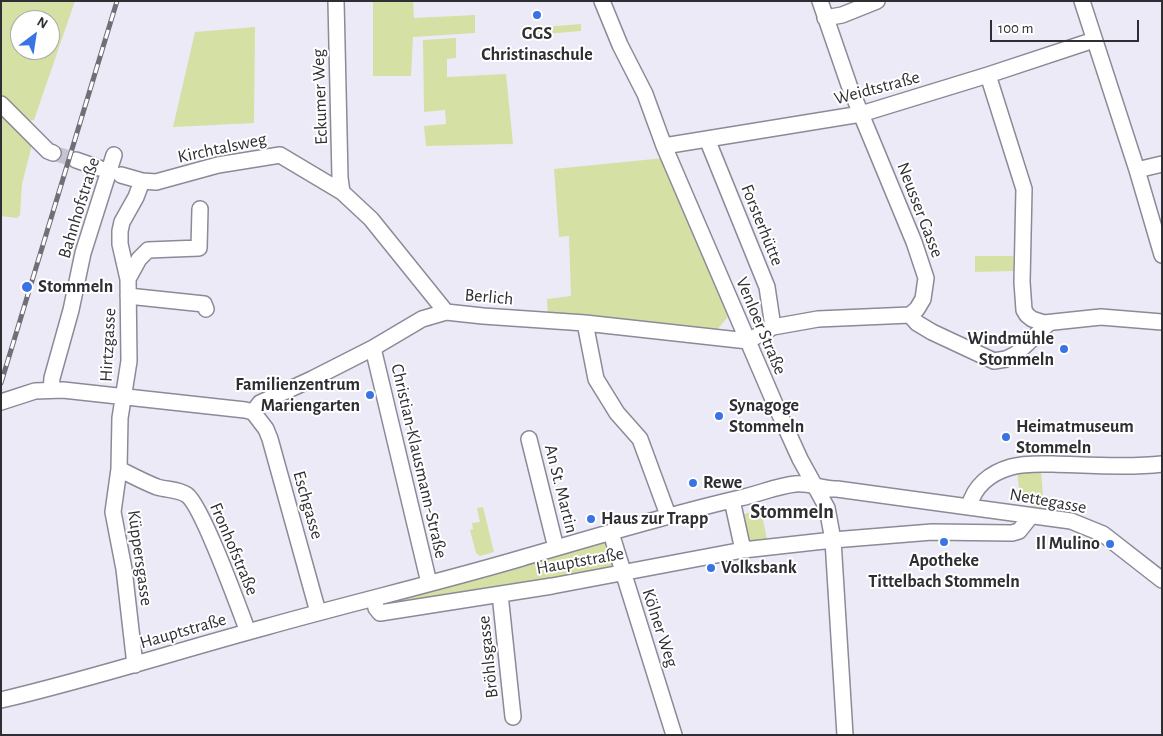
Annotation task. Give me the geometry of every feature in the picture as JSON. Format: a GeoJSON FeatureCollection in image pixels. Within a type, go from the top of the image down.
{"type":"FeatureCollection","features":[{"type":"Feature","properties":{"kind":"street","name":"Eckumer Weg"},"geometry":{"type":"LineString","coordinates":[[336,1],[340,178],[342,192]]}},
{"type":"Feature","properties":{"kind":"street","name":"Venloer Straße"},"geometry":{"type":"LineString","coordinates":[[602,1],[620,45],[646,94],[664,146],[797,453],[827,508],[832,540],[845,735]]}},
{"type":"Feature","properties":{"kind":"street","name":"Neusser Gasse"},"geometry":{"type":"LineString","coordinates":[[820,1],[861,114],[914,242],[926,278],[923,299],[917,309],[910,315]]}},
{"type":"Feature","properties":{"kind":"street"},"geometry":{"type":"LineString","coordinates":[[826,18],[842,15],[877,1]]}},
{"type":"Feature","properties":{"kind":"street"},"geometry":{"type":"LineString","coordinates":[[1082,1],[1137,170],[1162,255]]}},
{"type":"Feature","properties":{"kind":"street","name":"Weidtstraße"},"geometry":{"type":"LineString","coordinates":[[664,146],[861,114],[1094,40]]}},
{"type":"Feature","properties":{"kind":"street"},"geometry":{"type":"LineString","coordinates":[[988,75],[1024,189],[1022,282],[1024,310],[1032,320],[1038,322],[1101,317],[1162,322]]}},
{"type":"Feature","properties":{"kind":"street"},"geometry":{"type":"LineString","coordinates":[[1,104],[48,151],[53,153]]}},
{"type":"Feature","properties":{"kind":"street","name":"Forsterhütte"},"geometry":{"type":"LineString","coordinates":[[707,139],[767,287],[773,327]]}},
{"type":"Feature","properties":{"kind":"street","name":"Bahnhofstraße"},"geometry":{"type":"LineString","coordinates":[[51,390],[52,378],[71,310],[83,252],[114,155]]}},
{"type":"Feature","properties":{"kind":"street","name":"Kirchtalsweg"},"geometry":{"type":"LineString","coordinates":[[121,175],[142,182],[156,182],[218,165],[280,155],[342,192],[371,219],[446,312]]}},
{"type":"Feature","properties":{"kind":"street"},"geometry":{"type":"LineString","coordinates":[[76,160],[99,168]]}},
{"type":"Feature","properties":{"kind":"street"},"geometry":{"type":"LineString","coordinates":[[1137,170],[1162,164]]}},
{"type":"Feature","properties":{"kind":"street","name":"Hirtzgasse"},"geometry":{"type":"LineString","coordinates":[[123,396],[128,361],[128,279],[120,244],[120,231],[122,222],[142,182]]}},
{"type":"Feature","properties":{"kind":"street"},"geometry":{"type":"LineString","coordinates":[[128,279],[138,259],[148,250],[199,248],[200,209]]}},
{"type":"Feature","properties":{"kind":"street"},"geometry":{"type":"LineString","coordinates":[[128,296],[204,304],[206,310]]}},
{"type":"Feature","properties":{"kind":"street","name":"Berlich"},"geometry":{"type":"LineString","coordinates":[[253,412],[260,403],[373,348],[422,319],[446,312],[584,323],[748,341]]}},
{"type":"Feature","properties":{"kind":"street"},"geometry":{"type":"LineString","coordinates":[[748,341],[773,327],[818,319],[910,315],[917,323],[932,332],[994,361],[1006,359],[1016,354],[1049,322]]}},
{"type":"Feature","properties":{"kind":"street"},"geometry":{"type":"LineString","coordinates":[[584,323],[596,379],[617,413],[640,439],[668,515]]}},
{"type":"Feature","properties":{"kind":"street","name":"Christian-Klausmann-Straße"},"geometry":{"type":"LineString","coordinates":[[373,348],[429,583]]}},
{"type":"Feature","properties":{"kind":"street"},"geometry":{"type":"LineString","coordinates":[[1,402],[28,393],[51,390],[123,396],[253,412]]}},
{"type":"Feature","properties":{"kind":"street","name":"Küppersgasse"},"geometry":{"type":"LineString","coordinates":[[123,396],[120,418],[119,469],[113,512],[124,569],[135,665]]}},
{"type":"Feature","properties":{"kind":"street","name":"Eschgasse"},"geometry":{"type":"LineString","coordinates":[[253,412],[266,429],[270,440],[318,612]]}},
{"type":"Feature","properties":{"kind":"street","name":"An St. Martin"},"geometry":{"type":"LineString","coordinates":[[529,440],[556,548]]}},
{"type":"Feature","properties":{"kind":"street"},"geometry":{"type":"LineString","coordinates":[[970,507],[972,497],[981,484],[1004,469],[1013,466],[1036,464],[1162,464]]}},
{"type":"Feature","properties":{"kind":"street","name":"Fronhofstraße"},"geometry":{"type":"LineString","coordinates":[[119,469],[154,486],[177,491],[190,498],[202,519],[248,632]]}},
{"type":"Feature","properties":{"kind":"street","name":"Hauptstraße"},"geometry":{"type":"LineString","coordinates":[[1,700],[135,665],[318,612],[611,533],[668,515],[732,500],[769,488],[804,483],[815,486]]}},
{"type":"Feature","properties":{"kind":"street","name":"Nettegasse"},"geometry":{"type":"LineString","coordinates":[[815,486],[827,490],[837,489],[1071,521],[1103,534],[1162,580]]}},
{"type":"Feature","properties":{"kind":"street"},"geometry":{"type":"LineString","coordinates":[[732,500],[743,550]]}},
{"type":"Feature","properties":{"kind":"street","name":"Hauptstraße"},"geometry":{"type":"LineString","coordinates":[[374,598],[376,608],[380,613],[552,586],[743,550],[832,540],[932,532],[1012,533],[1019,531],[1031,516]]}},
{"type":"Feature","properties":{"kind":"street","name":"Kölner Weg"},"geometry":{"type":"LineString","coordinates":[[611,533],[674,735]]}},
{"type":"Feature","properties":{"kind":"street","name":"Bröhlsgasse"},"geometry":{"type":"LineString","coordinates":[[500,594],[513,717]]}},
{"type":"Feature","properties":{"kind":"green space"},"geometry":{"type":"Polygon","coordinates":[[[1,1],[75,1],[60,45],[60,10],[10,10],[10,60],[55,60],[34,120],[23,122],[1,98],[1,1]]]}},
{"type":"Feature","properties":{"kind":"green space"},"geometry":{"type":"Polygon","coordinates":[[[373,1],[413,1],[414,18],[475,15],[475,33],[413,37],[411,76],[373,76],[373,1]]]}},
{"type":"Feature","properties":{"kind":"green space"},"geometry":{"type":"Polygon","coordinates":[[[581,24],[581,31],[532,35],[531,28],[581,24]]]}},
{"type":"Feature","properties":{"kind":"green space"},"geometry":{"type":"Polygon","coordinates":[[[255,27],[254,123],[173,127],[195,32],[255,27]]]}},
{"type":"Feature","properties":{"kind":"green space"},"geometry":{"type":"Polygon","coordinates":[[[456,38],[456,58],[447,59],[447,77],[506,74],[513,144],[426,146],[424,126],[446,124],[445,110],[424,112],[423,40],[456,38]]]}},
{"type":"Feature","properties":{"kind":"green space"},"geometry":{"type":"Polygon","coordinates":[[[1,113],[32,145],[22,184],[20,215],[17,218],[1,216],[1,113]]]}},
{"type":"Feature","properties":{"kind":"green space"},"geometry":{"type":"Polygon","coordinates":[[[664,158],[728,317],[715,332],[548,318],[547,299],[571,296],[569,236],[559,237],[554,169],[664,158]]]}},
{"type":"Feature","properties":{"kind":"green space"},"geometry":{"type":"Polygon","coordinates":[[[975,256],[1013,256],[1014,271],[975,272],[975,256]]]}},
{"type":"Feature","properties":{"kind":"green space"},"geometry":{"type":"Polygon","coordinates":[[[1041,470],[1044,508],[1031,508],[1030,498],[1020,498],[1017,471],[1041,470]]]}},
{"type":"Feature","properties":{"kind":"green space"},"geometry":{"type":"Polygon","coordinates":[[[483,507],[494,552],[480,556],[476,553],[470,530],[473,529],[472,523],[480,522],[477,508],[483,507]]]}},
{"type":"Feature","properties":{"kind":"green space"},"geometry":{"type":"Polygon","coordinates":[[[761,510],[767,539],[746,541],[740,515],[761,510]]]}},
{"type":"Feature","properties":{"kind":"green space"},"geometry":{"type":"Polygon","coordinates":[[[607,542],[614,567],[390,607],[386,600],[607,542]]]}},
{"type":"Feature","properties":{"kind":"tunnel"},"geometry":{"type":"LineString","coordinates":[[53,153],[76,160]]}},
{"type":"Feature","properties":{"kind":"railway"},"geometry":{"type":"LineString","coordinates":[[1,383],[117,1]]}},
{"type":"Feature","properties":{"kind":"place","name":"GGS Christinaschule"},"geometry":{"type":"Point","coordinates":[537,15]}},
{"type":"Feature","properties":{"kind":"place","name":"Stommeln"},"geometry":{"type":"Point","coordinates":[27,287]}},
{"type":"Feature","properties":{"kind":"place","name":"Windmühle Stommeln"},"geometry":{"type":"Point","coordinates":[1064,349]}},
{"type":"Feature","properties":{"kind":"place","name":"Familienzentrum Mariengarten"},"geometry":{"type":"Point","coordinates":[370,395]}},
{"type":"Feature","properties":{"kind":"place","name":"Synagoge Stommeln"},"geometry":{"type":"Point","coordinates":[719,416]}},
{"type":"Feature","properties":{"kind":"place","name":"Heimatmuseum Stommeln"},"geometry":{"type":"Point","coordinates":[1006,437]}},
{"type":"Feature","properties":{"kind":"place","name":"Rewe"},"geometry":{"type":"Point","coordinates":[693,483]}},
{"type":"Feature","properties":{"kind":"place","name":"Haus zur Trapp"},"geometry":{"type":"Point","coordinates":[591,519]}},
{"type":"Feature","properties":{"kind":"place","name":"Apotheke Tittelbach Stommeln"},"geometry":{"type":"Point","coordinates":[944,542]}},
{"type":"Feature","properties":{"kind":"place","name":"Il Mulino"},"geometry":{"type":"Point","coordinates":[1110,544]}},
{"type":"Feature","properties":{"kind":"place","name":"Volksbank"},"geometry":{"type":"Point","coordinates":[711,568]}},
{"type":"Feature","properties":{"kind":"district","name":"Stommeln"},"geometry":{"type":"Point","coordinates":[792,512]}}]}
